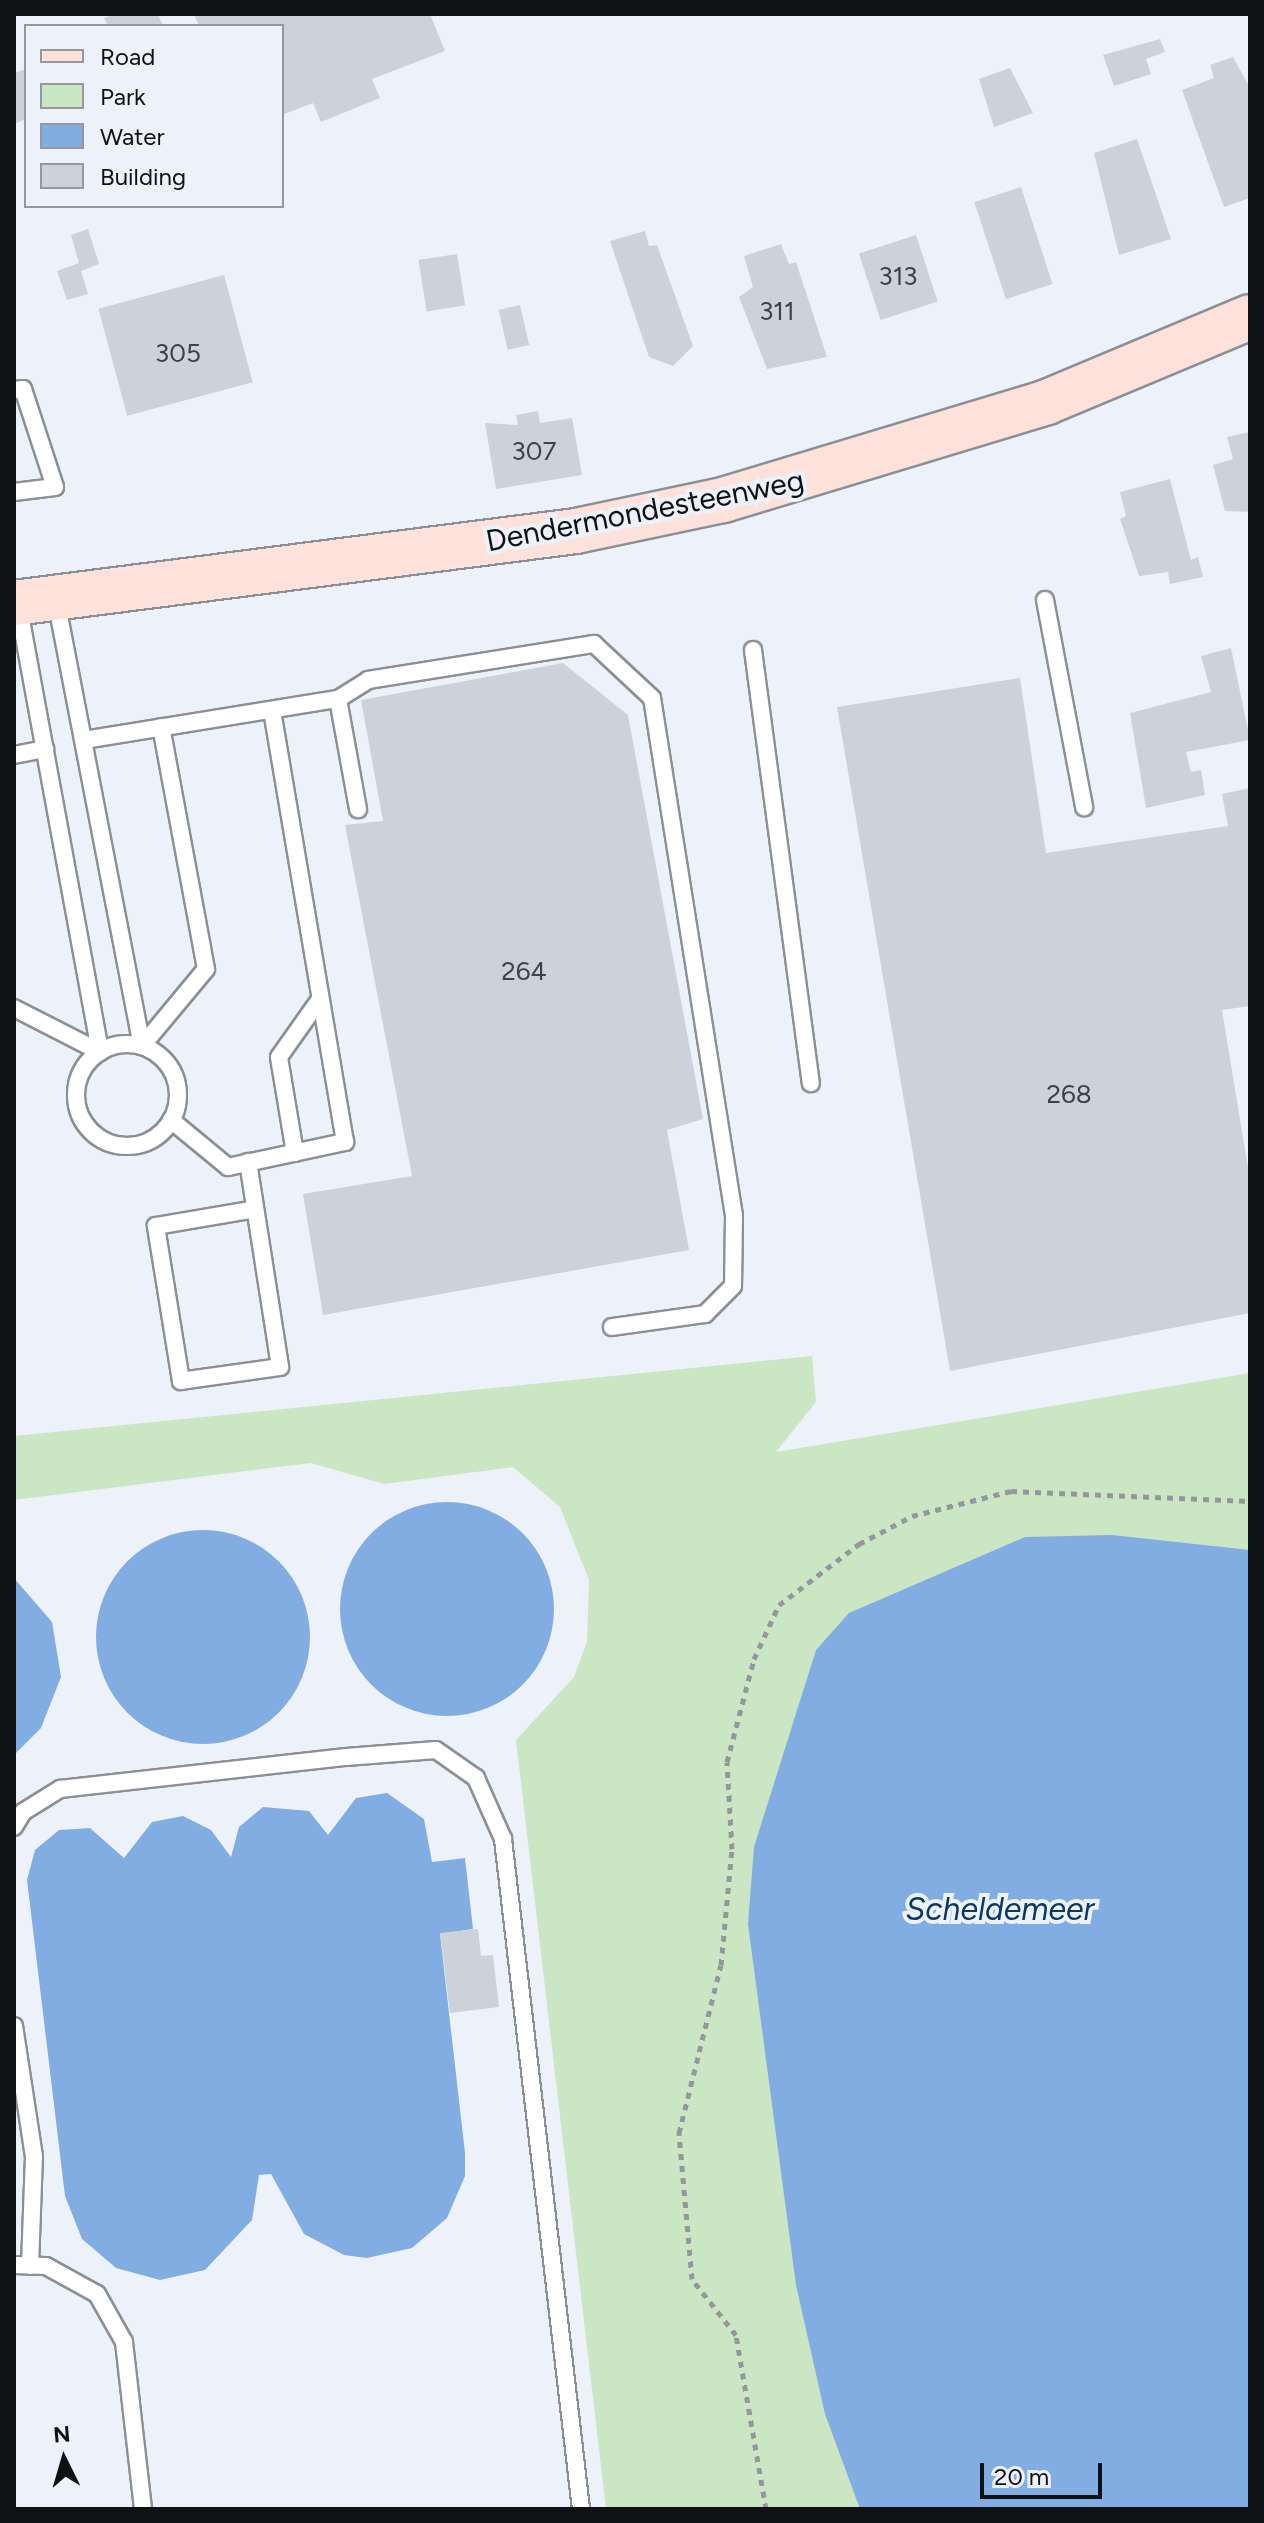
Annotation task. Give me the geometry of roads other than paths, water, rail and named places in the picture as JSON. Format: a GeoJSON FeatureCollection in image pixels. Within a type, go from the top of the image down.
{"type":"FeatureCollection","features":[{"type":"Feature","properties":{"kind":"main road","name":"Dendermondesteenweg"},"geometry":{"type":"LineString","coordinates":[[29,601],[576,531],[723,500],[1047,402],[1250,317]]}},
{"type":"Feature","properties":{"kind":"lane"},"geometry":{"type":"LineString","coordinates":[[14,390],[23,389],[55,487],[14,492]]}},
{"type":"Feature","properties":{"kind":"lane"},"geometry":{"type":"LineString","coordinates":[[1045,600],[1084,807]]}},
{"type":"Feature","properties":{"kind":"lane"},"geometry":{"type":"LineString","coordinates":[[29,601],[84,740],[142,1046],[175,1076],[171,1120],[147,1142],[130,1145],[86,1125],[79,1078],[100,1052],[45,749],[29,601]]}},
{"type":"Feature","properties":{"kind":"lane"},"geometry":{"type":"LineString","coordinates":[[84,740],[338,699],[368,680],[594,644],[652,698],[734,1216],[733,1286],[705,1314],[612,1327]]}},
{"type":"Feature","properties":{"kind":"lane"},"geometry":{"type":"LineString","coordinates":[[753,650],[811,1083]]}},
{"type":"Feature","properties":{"kind":"lane"},"geometry":{"type":"LineString","coordinates":[[338,699],[358,809]]}},
{"type":"Feature","properties":{"kind":"lane"},"geometry":{"type":"LineString","coordinates":[[171,1120],[228,1167],[345,1142],[272,710]]}},
{"type":"Feature","properties":{"kind":"lane"},"geometry":{"type":"LineString","coordinates":[[14,1008],[100,1052],[142,1046],[206,969],[161,727]]}},
{"type":"Feature","properties":{"kind":"lane"},"geometry":{"type":"LineString","coordinates":[[14,755],[45,749]]}},
{"type":"Feature","properties":{"kind":"lane"},"geometry":{"type":"LineString","coordinates":[[295,1153],[279,1057],[320,999]]}},
{"type":"Feature","properties":{"kind":"lane"},"geometry":{"type":"LineString","coordinates":[[248,1162],[280,1367],[181,1381],[156,1226],[255,1209]]}},
{"type":"Feature","properties":{"kind":"lane"},"geometry":{"type":"LineString","coordinates":[[14,1827],[23,1812],[60,1789],[346,1757],[436,1750],[476,1778],[503,1839],[581,2509]]}},
{"type":"Feature","properties":{"kind":"lane"},"geometry":{"type":"LineString","coordinates":[[14,2026],[34,2156],[22,2266],[97,2294],[124,2342],[143,2509]]}},
{"type":"Feature","properties":{"kind":"water"},"geometry":{"type":"Polygon","coordinates":[[[447,1502],[488,1510],[523,1533],[546,1568],[554,1609],[546,1650],[523,1685],[488,1708],[447,1716],[406,1708],[371,1685],[348,1650],[340,1609],[348,1568],[371,1533],[406,1510],[447,1502]]]}},
{"type":"Feature","properties":{"kind":"water"},"geometry":{"type":"Polygon","coordinates":[[[203,1530],[244,1538],[279,1561],[302,1596],[310,1637],[302,1678],[279,1713],[244,1736],[203,1744],[162,1736],[127,1713],[104,1678],[96,1637],[104,1596],[127,1561],[162,1538],[203,1530]]]}},
{"type":"Feature","properties":{"kind":"water","name":"Scheldemeer"},"geometry":{"type":"Polygon","coordinates":[[[1112,1535],[1250,1550],[1250,2509],[860,2509],[825,2414],[796,2285],[748,1924],[754,1847],[816,1650],[849,1613],[1025,1537],[1112,1535]]]}},
{"type":"Feature","properties":{"kind":"water"},"geometry":{"type":"Polygon","coordinates":[[[14,1578],[52,1622],[61,1677],[41,1728],[14,1755],[14,1578]]]}},
{"type":"Feature","properties":{"kind":"water"},"geometry":{"type":"Polygon","coordinates":[[[387,1793],[424,1819],[432,1862],[465,1858],[473,1929],[440,1934],[465,2153],[465,2176],[447,2218],[412,2248],[367,2258],[344,2255],[304,2234],[271,2174],[259,2175],[252,2220],[205,2270],[160,2280],[116,2268],[82,2239],[65,2196],[27,1880],[35,1850],[59,1830],[90,1828],[124,1858],[152,1822],[183,1816],[211,1830],[231,1857],[239,1827],[263,1807],[309,1811],[328,1835],[356,1798],[387,1793]]]}}]}
